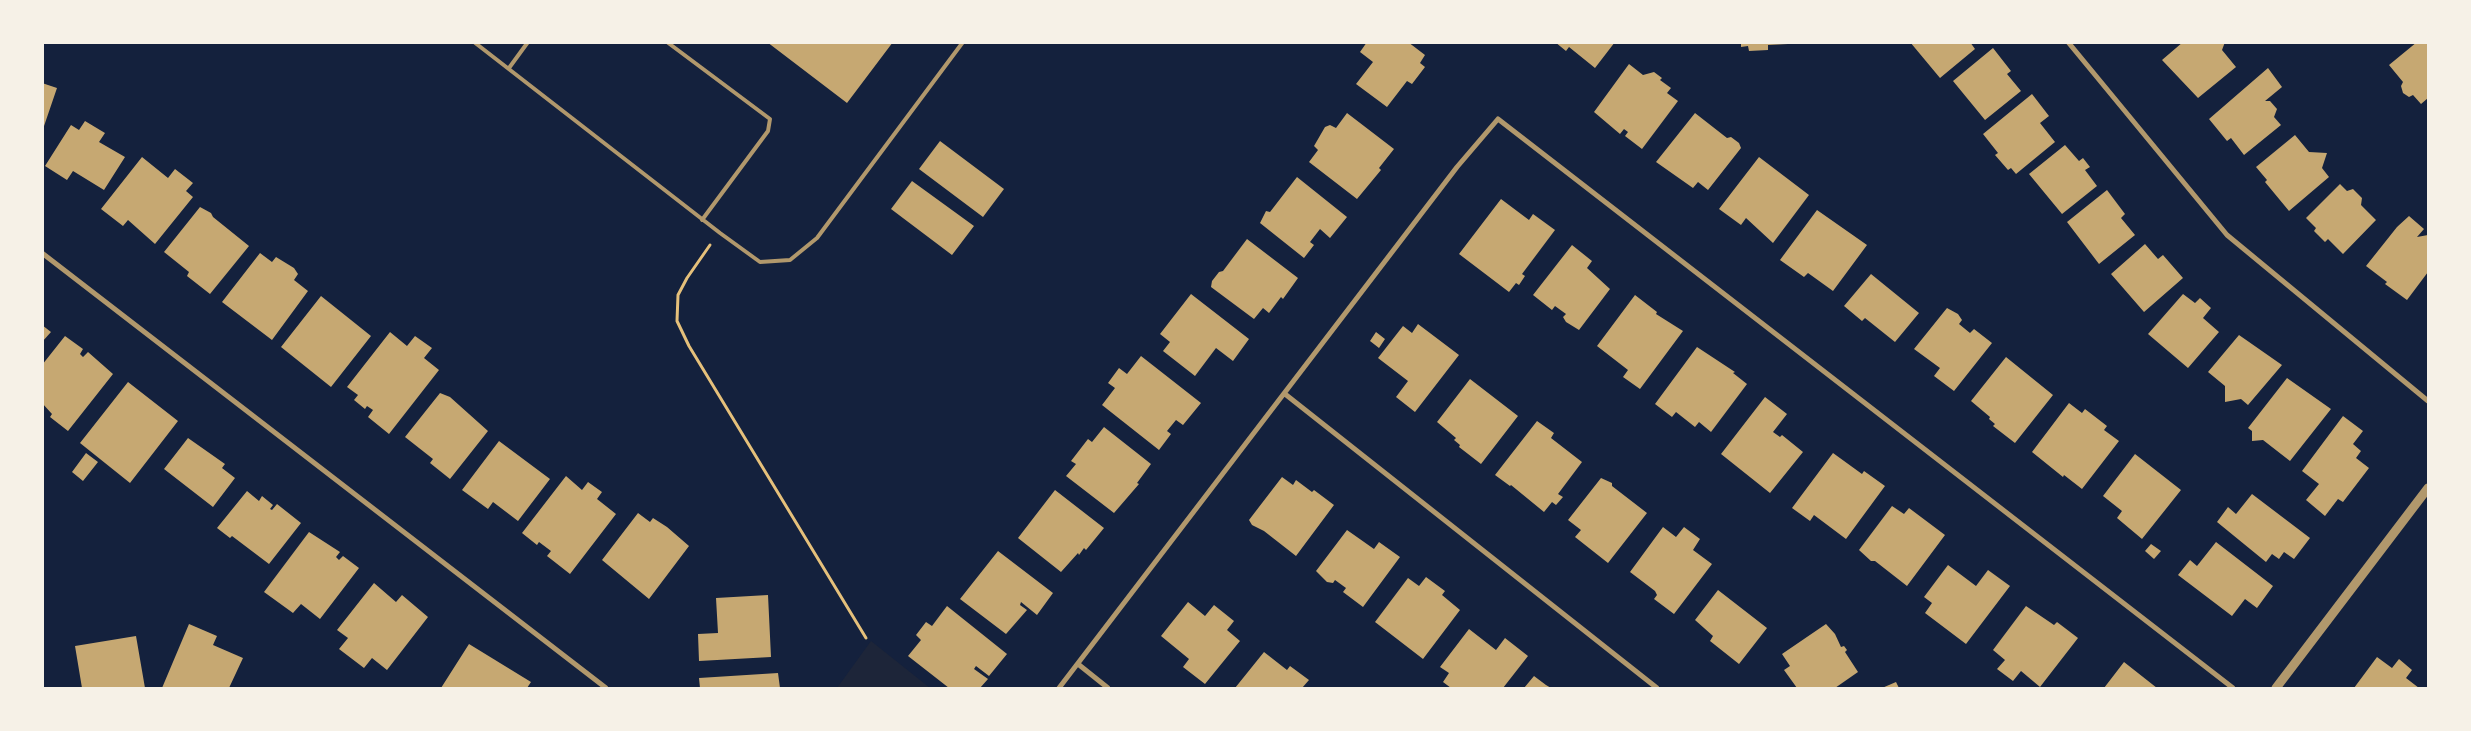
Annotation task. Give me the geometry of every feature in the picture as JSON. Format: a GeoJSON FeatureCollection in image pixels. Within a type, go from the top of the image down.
{"type":"FeatureCollection","features":[{"type":"Feature","properties":{"kind":"street"},"geometry":{"type":"LineString","coordinates":[[2068,42],[2227,235],[2428,401]]}},
{"type":"Feature","properties":{"kind":"street"},"geometry":{"type":"LineString","coordinates":[[1059,688],[1457,167],[1498,118],[2233,688]]}},
{"type":"Feature","properties":{"kind":"street"},"geometry":{"type":"LineString","coordinates":[[42,253],[606,688]]}},
{"type":"Feature","properties":{"kind":"street"},"geometry":{"type":"LineString","coordinates":[[1285,394],[1657,688]]}},
{"type":"Feature","properties":{"kind":"street"},"geometry":{"type":"LineString","coordinates":[[2276,688],[2428,488]]}},
{"type":"Feature","properties":{"kind":"street"},"geometry":{"type":"LineString","coordinates":[[1078,664],[1108,688]]}},
{"type":"Feature","properties":{"kind":"lane"},"geometry":{"type":"LineString","coordinates":[[474,42],[720,234],[760,262],[790,260],[816,238],[963,42]]}},
{"type":"Feature","properties":{"kind":"lane"},"geometry":{"type":"LineString","coordinates":[[509,68],[528,42]]}},
{"type":"Feature","properties":{"kind":"lane"},"geometry":{"type":"LineString","coordinates":[[667,42],[770,119],[768,131],[702,220]]}},
{"type":"Feature","properties":{"kind":"path"},"geometry":{"type":"LineString","coordinates":[[720,234],[703,252],[678,295],[677,321],[689,346],[866,638]]}},
{"type":"Feature","properties":{"kind":"shaded area"},"geometry":{"type":"Polygon","coordinates":[[[871,641],[930,688],[837,688],[871,641]]]}},
{"type":"Feature","properties":{"kind":"building"},"geometry":{"type":"Polygon","coordinates":[[[767,42],[893,42],[847,103],[767,42]]]}},
{"type":"Feature","properties":{"kind":"building"},"geometry":{"type":"Polygon","coordinates":[[[1367,42],[1386,44],[1408,42],[1425,55],[1420,63],[1425,67],[1412,84],[1407,81],[1387,107],[1356,84],[1373,62],[1360,52],[1367,42]]]}},
{"type":"Feature","properties":{"kind":"building"},"geometry":{"type":"Polygon","coordinates":[[[1555,42],[1615,42],[1595,68],[1569,47],[1566,51],[1555,42]]]}},
{"type":"Feature","properties":{"kind":"building"},"geometry":{"type":"Polygon","coordinates":[[[1741,42],[1788,42],[1788,44],[1768,45],[1768,50],[1749,51],[1748,46],[1741,47],[1741,42]]]}},
{"type":"Feature","properties":{"kind":"building"},"geometry":{"type":"Polygon","coordinates":[[[1910,42],[1970,42],[1975,49],[1940,78],[1910,42]]]}},
{"type":"Feature","properties":{"kind":"building"},"geometry":{"type":"Polygon","coordinates":[[[2183,42],[2225,42],[2222,50],[2236,67],[2198,98],[2162,60],[2183,42]]]}},
{"type":"Feature","properties":{"kind":"building"},"geometry":{"type":"Polygon","coordinates":[[[2417,42],[2428,42],[2428,98],[2421,104],[2413,95],[2409,97],[2403,93],[2401,86],[2403,82],[2389,65],[2417,42]]]}},
{"type":"Feature","properties":{"kind":"building"},"geometry":{"type":"Polygon","coordinates":[[[1993,48],[2011,71],[2007,74],[2021,91],[1985,120],[1953,81],[1993,48]]]}},
{"type":"Feature","properties":{"kind":"building"},"geometry":{"type":"Polygon","coordinates":[[[1629,64],[1643,75],[1654,72],[1662,78],[1660,80],[1671,88],[1667,93],[1678,101],[1642,149],[1625,136],[1628,132],[1624,129],[1620,134],[1594,112],[1629,64]]]}},
{"type":"Feature","properties":{"kind":"building"},"geometry":{"type":"Polygon","coordinates":[[[2268,68],[2282,87],[2265,101],[2270,101],[2277,109],[2274,117],[2281,125],[2244,155],[2231,138],[2227,141],[2209,119],[2268,68]]]}},
{"type":"Feature","properties":{"kind":"building"},"geometry":{"type":"Polygon","coordinates":[[[42,83],[57,88],[43,129],[42,129],[42,83]]]}},
{"type":"Feature","properties":{"kind":"building"},"geometry":{"type":"Polygon","coordinates":[[[2032,94],[2049,116],[2040,123],[2055,142],[2016,174],[2011,168],[2008,170],[1995,155],[1998,153],[1983,134],[2032,94]]]}},
{"type":"Feature","properties":{"kind":"building"},"geometry":{"type":"Polygon","coordinates":[[[1347,113],[1394,149],[1379,168],[1381,170],[1357,199],[1309,162],[1318,150],[1314,146],[1325,127],[1330,125],[1336,128],[1347,113]]]}},
{"type":"Feature","properties":{"kind":"building"},"geometry":{"type":"Polygon","coordinates":[[[1695,113],[1727,138],[1731,137],[1739,143],[1741,148],[1708,190],[1698,182],[1693,188],[1656,162],[1695,113]]]}},
{"type":"Feature","properties":{"kind":"building"},"geometry":{"type":"Polygon","coordinates":[[[85,121],[105,133],[99,142],[125,157],[104,190],[73,171],[67,180],[45,166],[71,125],[79,130],[85,121]]]}},
{"type":"Feature","properties":{"kind":"building"},"geometry":{"type":"Polygon","coordinates":[[[2295,135],[2309,152],[2327,153],[2322,168],[2329,177],[2289,211],[2265,182],[2267,180],[2256,167],[2295,135]]]}},
{"type":"Feature","properties":{"kind":"building"},"geometry":{"type":"Polygon","coordinates":[[[940,141],[1004,189],[983,217],[919,169],[940,141]]]}},
{"type":"Feature","properties":{"kind":"building"},"geometry":{"type":"Polygon","coordinates":[[[2065,145],[2079,161],[2083,158],[2090,167],[2085,170],[2097,186],[2062,214],[2029,174],[2065,145]]]}},
{"type":"Feature","properties":{"kind":"building"},"geometry":{"type":"Polygon","coordinates":[[[142,157],[168,178],[175,169],[193,183],[186,191],[193,197],[155,244],[128,220],[123,226],[101,209],[142,157]]]}},
{"type":"Feature","properties":{"kind":"building"},"geometry":{"type":"Polygon","coordinates":[[[1759,157],[1809,195],[1773,243],[1746,218],[1741,225],[1719,209],[1759,157]]]}},
{"type":"Feature","properties":{"kind":"building"},"geometry":{"type":"Polygon","coordinates":[[[1297,177],[1347,217],[1330,238],[1320,229],[1310,242],[1314,245],[1304,258],[1260,223],[1266,211],[1270,212],[1297,177]]]}},
{"type":"Feature","properties":{"kind":"building"},"geometry":{"type":"Polygon","coordinates":[[[912,181],[974,226],[952,255],[891,209],[912,181]]]}},
{"type":"Feature","properties":{"kind":"building"},"geometry":{"type":"Polygon","coordinates":[[[2340,184],[2347,191],[2353,189],[2362,198],[2361,205],[2376,220],[2343,254],[2328,239],[2325,242],[2314,231],[2316,228],[2306,218],[2340,184]]]}},
{"type":"Feature","properties":{"kind":"building"},"geometry":{"type":"Polygon","coordinates":[[[2107,190],[2125,214],[2121,218],[2135,235],[2099,264],[2067,222],[2107,190]]]}},
{"type":"Feature","properties":{"kind":"building"},"geometry":{"type":"Polygon","coordinates":[[[1501,199],[1529,220],[1533,214],[1555,230],[1522,274],[1525,276],[1519,285],[1516,283],[1509,292],[1459,254],[1501,199]]]}},
{"type":"Feature","properties":{"kind":"building"},"geometry":{"type":"Polygon","coordinates":[[[200,207],[211,213],[213,217],[249,246],[210,294],[187,276],[189,272],[164,252],[200,207]]]}},
{"type":"Feature","properties":{"kind":"building"},"geometry":{"type":"Polygon","coordinates":[[[1817,210],[1867,245],[1833,291],[1808,273],[1804,277],[1780,260],[1817,210]]]}},
{"type":"Feature","properties":{"kind":"building"},"geometry":{"type":"Polygon","coordinates":[[[2409,216],[2424,229],[2417,237],[2428,235],[2428,272],[2407,300],[2385,284],[2387,282],[2366,266],[2397,227],[2409,216]]]}},
{"type":"Feature","properties":{"kind":"building"},"geometry":{"type":"Polygon","coordinates":[[[1247,239],[1298,278],[1283,299],[1281,297],[1269,313],[1263,308],[1254,319],[1211,287],[1212,281],[1219,272],[1223,271],[1247,239]]]}},
{"type":"Feature","properties":{"kind":"building"},"geometry":{"type":"Polygon","coordinates":[[[2145,244],[2158,259],[2163,255],[2183,278],[2144,312],[2111,274],[2145,244]]]}},
{"type":"Feature","properties":{"kind":"building"},"geometry":{"type":"Polygon","coordinates":[[[1572,245],[1592,261],[1587,268],[1610,289],[1579,330],[1566,322],[1563,317],[1566,314],[1555,306],[1552,310],[1533,295],[1572,245]]]}},
{"type":"Feature","properties":{"kind":"building"},"geometry":{"type":"Polygon","coordinates":[[[260,253],[272,262],[276,257],[294,268],[298,274],[294,280],[308,291],[272,340],[222,302],[260,253]]]}},
{"type":"Feature","properties":{"kind":"building"},"geometry":{"type":"Polygon","coordinates":[[[1871,274],[1919,313],[1895,342],[1865,318],[1862,321],[1844,306],[1871,274]]]}},
{"type":"Feature","properties":{"kind":"building"},"geometry":{"type":"Polygon","coordinates":[[[1191,294],[1249,339],[1233,361],[1216,348],[1195,376],[1163,351],[1170,342],[1160,334],[1191,294]]]}},
{"type":"Feature","properties":{"kind":"building"},"geometry":{"type":"Polygon","coordinates":[[[2183,294],[2195,303],[2200,298],[2211,308],[2203,318],[2219,332],[2188,368],[2148,334],[2183,294]]]}},
{"type":"Feature","properties":{"kind":"building"},"geometry":{"type":"Polygon","coordinates":[[[1635,295],[1657,312],[1656,314],[1683,331],[1640,389],[1623,377],[1628,370],[1597,346],[1635,295]]]}},
{"type":"Feature","properties":{"kind":"building"},"geometry":{"type":"Polygon","coordinates":[[[321,296],[371,336],[331,387],[281,347],[321,296]]]}},
{"type":"Feature","properties":{"kind":"building"},"geometry":{"type":"Polygon","coordinates":[[[1947,308],[1958,314],[1962,320],[1959,324],[1970,333],[1974,329],[1992,343],[1954,391],[1934,376],[1940,368],[1914,349],[1947,308]]]}},
{"type":"Feature","properties":{"kind":"building"},"geometry":{"type":"Polygon","coordinates":[[[1418,324],[1459,355],[1415,412],[1396,397],[1408,381],[1378,358],[1403,326],[1412,333],[1418,324]]]}},
{"type":"Feature","properties":{"kind":"building"},"geometry":{"type":"Polygon","coordinates":[[[42,325],[51,332],[42,342],[42,325]]]}},
{"type":"Feature","properties":{"kind":"building"},"geometry":{"type":"Polygon","coordinates":[[[390,332],[407,346],[415,336],[432,348],[424,358],[439,370],[389,434],[368,417],[373,410],[367,406],[365,409],[354,400],[358,395],[347,387],[390,332]]]}},
{"type":"Feature","properties":{"kind":"building"},"geometry":{"type":"Polygon","coordinates":[[[1376,332],[1385,339],[1379,348],[1370,341],[1376,332]]]}},
{"type":"Feature","properties":{"kind":"building"},"geometry":{"type":"Polygon","coordinates":[[[2239,335],[2282,365],[2248,405],[2241,399],[2225,402],[2225,386],[2208,372],[2239,335]]]}},
{"type":"Feature","properties":{"kind":"building"},"geometry":{"type":"Polygon","coordinates":[[[65,336],[83,349],[80,354],[83,357],[88,352],[113,374],[68,431],[50,417],[52,414],[42,403],[42,365],[65,336]]]}},
{"type":"Feature","properties":{"kind":"building"},"geometry":{"type":"Polygon","coordinates":[[[1697,347],[1735,372],[1733,373],[1747,384],[1711,432],[1699,422],[1695,427],[1676,412],[1672,417],[1655,404],[1697,347]]]}},
{"type":"Feature","properties":{"kind":"building"},"geometry":{"type":"Polygon","coordinates":[[[1141,356],[1201,403],[1183,425],[1176,420],[1167,431],[1171,434],[1159,450],[1102,405],[1115,388],[1108,383],[1119,368],[1127,374],[1141,356]]]}},
{"type":"Feature","properties":{"kind":"building"},"geometry":{"type":"Polygon","coordinates":[[[2006,357],[2053,395],[2015,443],[1993,426],[1995,424],[1989,419],[1990,417],[1971,401],[2006,357]]]}},
{"type":"Feature","properties":{"kind":"building"},"geometry":{"type":"Polygon","coordinates":[[[2287,378],[2331,409],[2290,461],[2263,440],[2252,441],[2252,431],[2248,428],[2287,378]]]}},
{"type":"Feature","properties":{"kind":"building"},"geometry":{"type":"Polygon","coordinates":[[[1470,379],[1518,416],[1481,464],[1459,447],[1460,445],[1454,440],[1456,438],[1437,422],[1470,379]]]}},
{"type":"Feature","properties":{"kind":"building"},"geometry":{"type":"Polygon","coordinates":[[[128,382],[178,421],[130,483],[80,443],[128,382]]]}},
{"type":"Feature","properties":{"kind":"building"},"geometry":{"type":"Polygon","coordinates":[[[440,393],[450,397],[488,431],[450,479],[430,463],[433,459],[405,437],[440,393]]]}},
{"type":"Feature","properties":{"kind":"building"},"geometry":{"type":"Polygon","coordinates":[[[1765,397],[1787,414],[1773,432],[1780,437],[1782,435],[1803,452],[1770,493],[1721,454],[1765,397]]]}},
{"type":"Feature","properties":{"kind":"building"},"geometry":{"type":"Polygon","coordinates":[[[2069,403],[2082,413],[2085,409],[2107,426],[2104,430],[2119,441],[2082,489],[2064,475],[2063,477],[2032,452],[2069,403]]]}},
{"type":"Feature","properties":{"kind":"building"},"geometry":{"type":"Polygon","coordinates":[[[2343,416],[2363,431],[2353,444],[2361,451],[2356,458],[2369,468],[2343,502],[2338,499],[2325,516],[2306,500],[2319,484],[2302,471],[2343,416]]]}},
{"type":"Feature","properties":{"kind":"building"},"geometry":{"type":"Polygon","coordinates":[[[1537,421],[1554,433],[1551,438],[1582,462],[1558,494],[1563,497],[1556,505],[1552,502],[1544,512],[1511,485],[1495,475],[1537,421]]]}},
{"type":"Feature","properties":{"kind":"building"},"geometry":{"type":"Polygon","coordinates":[[[1104,427],[1151,464],[1137,483],[1139,484],[1114,513],[1066,476],[1076,464],[1071,461],[1088,439],[1092,442],[1104,427]]]}},
{"type":"Feature","properties":{"kind":"building"},"geometry":{"type":"Polygon","coordinates":[[[188,438],[225,464],[222,468],[235,478],[213,507],[164,469],[188,438]]]}},
{"type":"Feature","properties":{"kind":"building"},"geometry":{"type":"Polygon","coordinates":[[[499,441],[550,479],[518,521],[493,502],[488,509],[462,490],[499,441]]]}},
{"type":"Feature","properties":{"kind":"building"},"geometry":{"type":"Polygon","coordinates":[[[86,453],[98,462],[83,481],[72,472],[86,453]]]}},
{"type":"Feature","properties":{"kind":"building"},"geometry":{"type":"Polygon","coordinates":[[[1833,453],[1862,474],[1864,471],[1885,486],[1846,539],[1814,515],[1810,521],[1792,508],[1833,453]]]}},
{"type":"Feature","properties":{"kind":"building"},"geometry":{"type":"Polygon","coordinates":[[[2135,454],[2181,490],[2142,539],[2117,518],[2122,511],[2103,496],[2135,454]]]}},
{"type":"Feature","properties":{"kind":"building"},"geometry":{"type":"Polygon","coordinates":[[[566,476],[582,490],[588,482],[602,492],[597,499],[616,514],[570,574],[547,556],[551,551],[539,542],[537,545],[522,533],[566,476]]]}},
{"type":"Feature","properties":{"kind":"building"},"geometry":{"type":"Polygon","coordinates":[[[1282,477],[1293,485],[1296,480],[1312,492],[1314,490],[1334,505],[1296,556],[1264,531],[1252,525],[1249,520],[1282,477]]]}},
{"type":"Feature","properties":{"kind":"building"},"geometry":{"type":"Polygon","coordinates":[[[1601,478],[1612,483],[1612,486],[1647,513],[1608,563],[1575,537],[1581,530],[1568,520],[1601,478]]]}},
{"type":"Feature","properties":{"kind":"building"},"geometry":{"type":"Polygon","coordinates":[[[1055,490],[1104,528],[1086,550],[1084,548],[1079,555],[1078,553],[1061,572],[1018,538],[1055,490]]]}},
{"type":"Feature","properties":{"kind":"building"},"geometry":{"type":"Polygon","coordinates":[[[247,491],[259,501],[262,496],[273,505],[270,509],[272,510],[277,504],[301,523],[269,564],[232,536],[230,538],[217,528],[247,491]]]}},
{"type":"Feature","properties":{"kind":"building"},"geometry":{"type":"Polygon","coordinates":[[[2252,494],[2310,538],[2294,559],[2284,552],[2279,559],[2272,554],[2266,562],[2217,522],[2228,507],[2236,514],[2252,494]]]}},
{"type":"Feature","properties":{"kind":"building"},"geometry":{"type":"Polygon","coordinates":[[[1892,506],[1904,514],[1909,508],[1945,535],[1907,586],[1875,561],[1871,561],[1859,550],[1892,506]]]}},
{"type":"Feature","properties":{"kind":"building"},"geometry":{"type":"Polygon","coordinates":[[[638,513],[650,522],[653,518],[667,527],[689,546],[649,599],[602,560],[638,513]]]}},
{"type":"Feature","properties":{"kind":"building"},"geometry":{"type":"Polygon","coordinates":[[[1663,527],[1676,537],[1684,527],[1700,539],[1693,550],[1712,564],[1674,614],[1654,599],[1657,595],[1655,591],[1630,572],[1663,527]]]}},
{"type":"Feature","properties":{"kind":"building"},"geometry":{"type":"Polygon","coordinates":[[[1347,530],[1374,549],[1379,542],[1400,557],[1363,607],[1343,592],[1346,588],[1335,580],[1333,583],[1327,582],[1316,571],[1347,530]]]}},
{"type":"Feature","properties":{"kind":"building"},"geometry":{"type":"Polygon","coordinates":[[[309,532],[340,552],[336,557],[339,560],[343,556],[359,568],[320,619],[301,604],[293,613],[264,592],[309,532]]]}},
{"type":"Feature","properties":{"kind":"building"},"geometry":{"type":"Polygon","coordinates":[[[2216,542],[2273,586],[2257,608],[2245,599],[2232,616],[2178,575],[2190,560],[2197,566],[2216,542]]]}},
{"type":"Feature","properties":{"kind":"building"},"geometry":{"type":"Polygon","coordinates":[[[2151,544],[2161,551],[2154,559],[2145,551],[2151,544]]]}},
{"type":"Feature","properties":{"kind":"building"},"geometry":{"type":"Polygon","coordinates":[[[998,551],[1053,593],[1037,615],[1021,602],[1020,605],[1027,610],[1006,634],[960,599],[998,551]]]}},
{"type":"Feature","properties":{"kind":"building"},"geometry":{"type":"Polygon","coordinates":[[[1948,565],[1976,586],[1988,570],[2010,586],[1966,644],[1925,613],[1932,603],[1924,597],[1948,565]]]}},
{"type":"Feature","properties":{"kind":"building"},"geometry":{"type":"Polygon","coordinates":[[[1426,577],[1445,591],[1442,595],[1460,610],[1423,659],[1375,622],[1408,578],[1419,586],[1426,577]]]}},
{"type":"Feature","properties":{"kind":"building"},"geometry":{"type":"Polygon","coordinates":[[[374,583],[396,602],[402,595],[428,617],[387,670],[372,658],[364,668],[339,649],[348,638],[337,630],[374,583]]]}},
{"type":"Feature","properties":{"kind":"building"},"geometry":{"type":"Polygon","coordinates":[[[1718,590],[1767,628],[1739,664],[1710,641],[1713,636],[1695,620],[1718,590]]]}},
{"type":"Feature","properties":{"kind":"building"},"geometry":{"type":"Polygon","coordinates":[[[768,595],[771,657],[699,661],[698,634],[718,633],[716,598],[768,595]]]}},
{"type":"Feature","properties":{"kind":"building"},"geometry":{"type":"Polygon","coordinates":[[[1188,602],[1205,616],[1214,605],[1234,621],[1227,630],[1240,641],[1205,684],[1183,667],[1189,659],[1161,636],[1188,602]]]}},
{"type":"Feature","properties":{"kind":"building"},"geometry":{"type":"Polygon","coordinates":[[[947,606],[1007,654],[989,676],[976,666],[974,669],[988,679],[980,688],[949,688],[908,656],[921,640],[916,635],[926,622],[932,626],[947,606]]]}},
{"type":"Feature","properties":{"kind":"building"},"geometry":{"type":"Polygon","coordinates":[[[2026,606],[2054,625],[2057,622],[2078,638],[2040,687],[2021,671],[2013,681],[1997,669],[2005,660],[1993,650],[2026,606]]]}},
{"type":"Feature","properties":{"kind":"building"},"geometry":{"type":"Polygon","coordinates":[[[189,624],[217,636],[213,645],[243,658],[229,688],[162,688],[189,624]]]}},
{"type":"Feature","properties":{"kind":"building"},"geometry":{"type":"Polygon","coordinates":[[[1826,624],[1835,634],[1841,647],[1844,646],[1847,650],[1845,652],[1858,672],[1835,688],[1797,688],[1784,670],[1790,666],[1782,654],[1826,624]]]}},
{"type":"Feature","properties":{"kind":"building"},"geometry":{"type":"Polygon","coordinates":[[[1469,629],[1496,650],[1505,638],[1528,656],[1503,688],[1451,688],[1443,682],[1449,673],[1440,667],[1469,629]]]}},
{"type":"Feature","properties":{"kind":"building"},"geometry":{"type":"Polygon","coordinates":[[[136,636],[145,688],[82,688],[75,646],[136,636]]]}},
{"type":"Feature","properties":{"kind":"building"},"geometry":{"type":"Polygon","coordinates":[[[469,644],[531,682],[527,688],[441,688],[469,644]]]}},
{"type":"Feature","properties":{"kind":"building"},"geometry":{"type":"Polygon","coordinates":[[[1264,652],[1287,670],[1290,666],[1309,680],[1302,688],[1235,688],[1264,652]]]}},
{"type":"Feature","properties":{"kind":"building"},"geometry":{"type":"Polygon","coordinates":[[[2377,657],[2392,668],[2399,659],[2412,670],[2406,678],[2419,688],[2354,688],[2377,657]]]}},
{"type":"Feature","properties":{"kind":"building"},"geometry":{"type":"Polygon","coordinates":[[[2124,662],[2157,688],[2104,688],[2124,662]]]}},
{"type":"Feature","properties":{"kind":"building"},"geometry":{"type":"Polygon","coordinates":[[[778,673],[780,688],[700,688],[699,678],[778,673]]]}},
{"type":"Feature","properties":{"kind":"building"},"geometry":{"type":"Polygon","coordinates":[[[1534,676],[1546,685],[1551,688],[1524,688],[1534,676]]]}},
{"type":"Feature","properties":{"kind":"building"},"geometry":{"type":"Polygon","coordinates":[[[1896,682],[1899,688],[1882,688],[1896,682]]]}}]}
